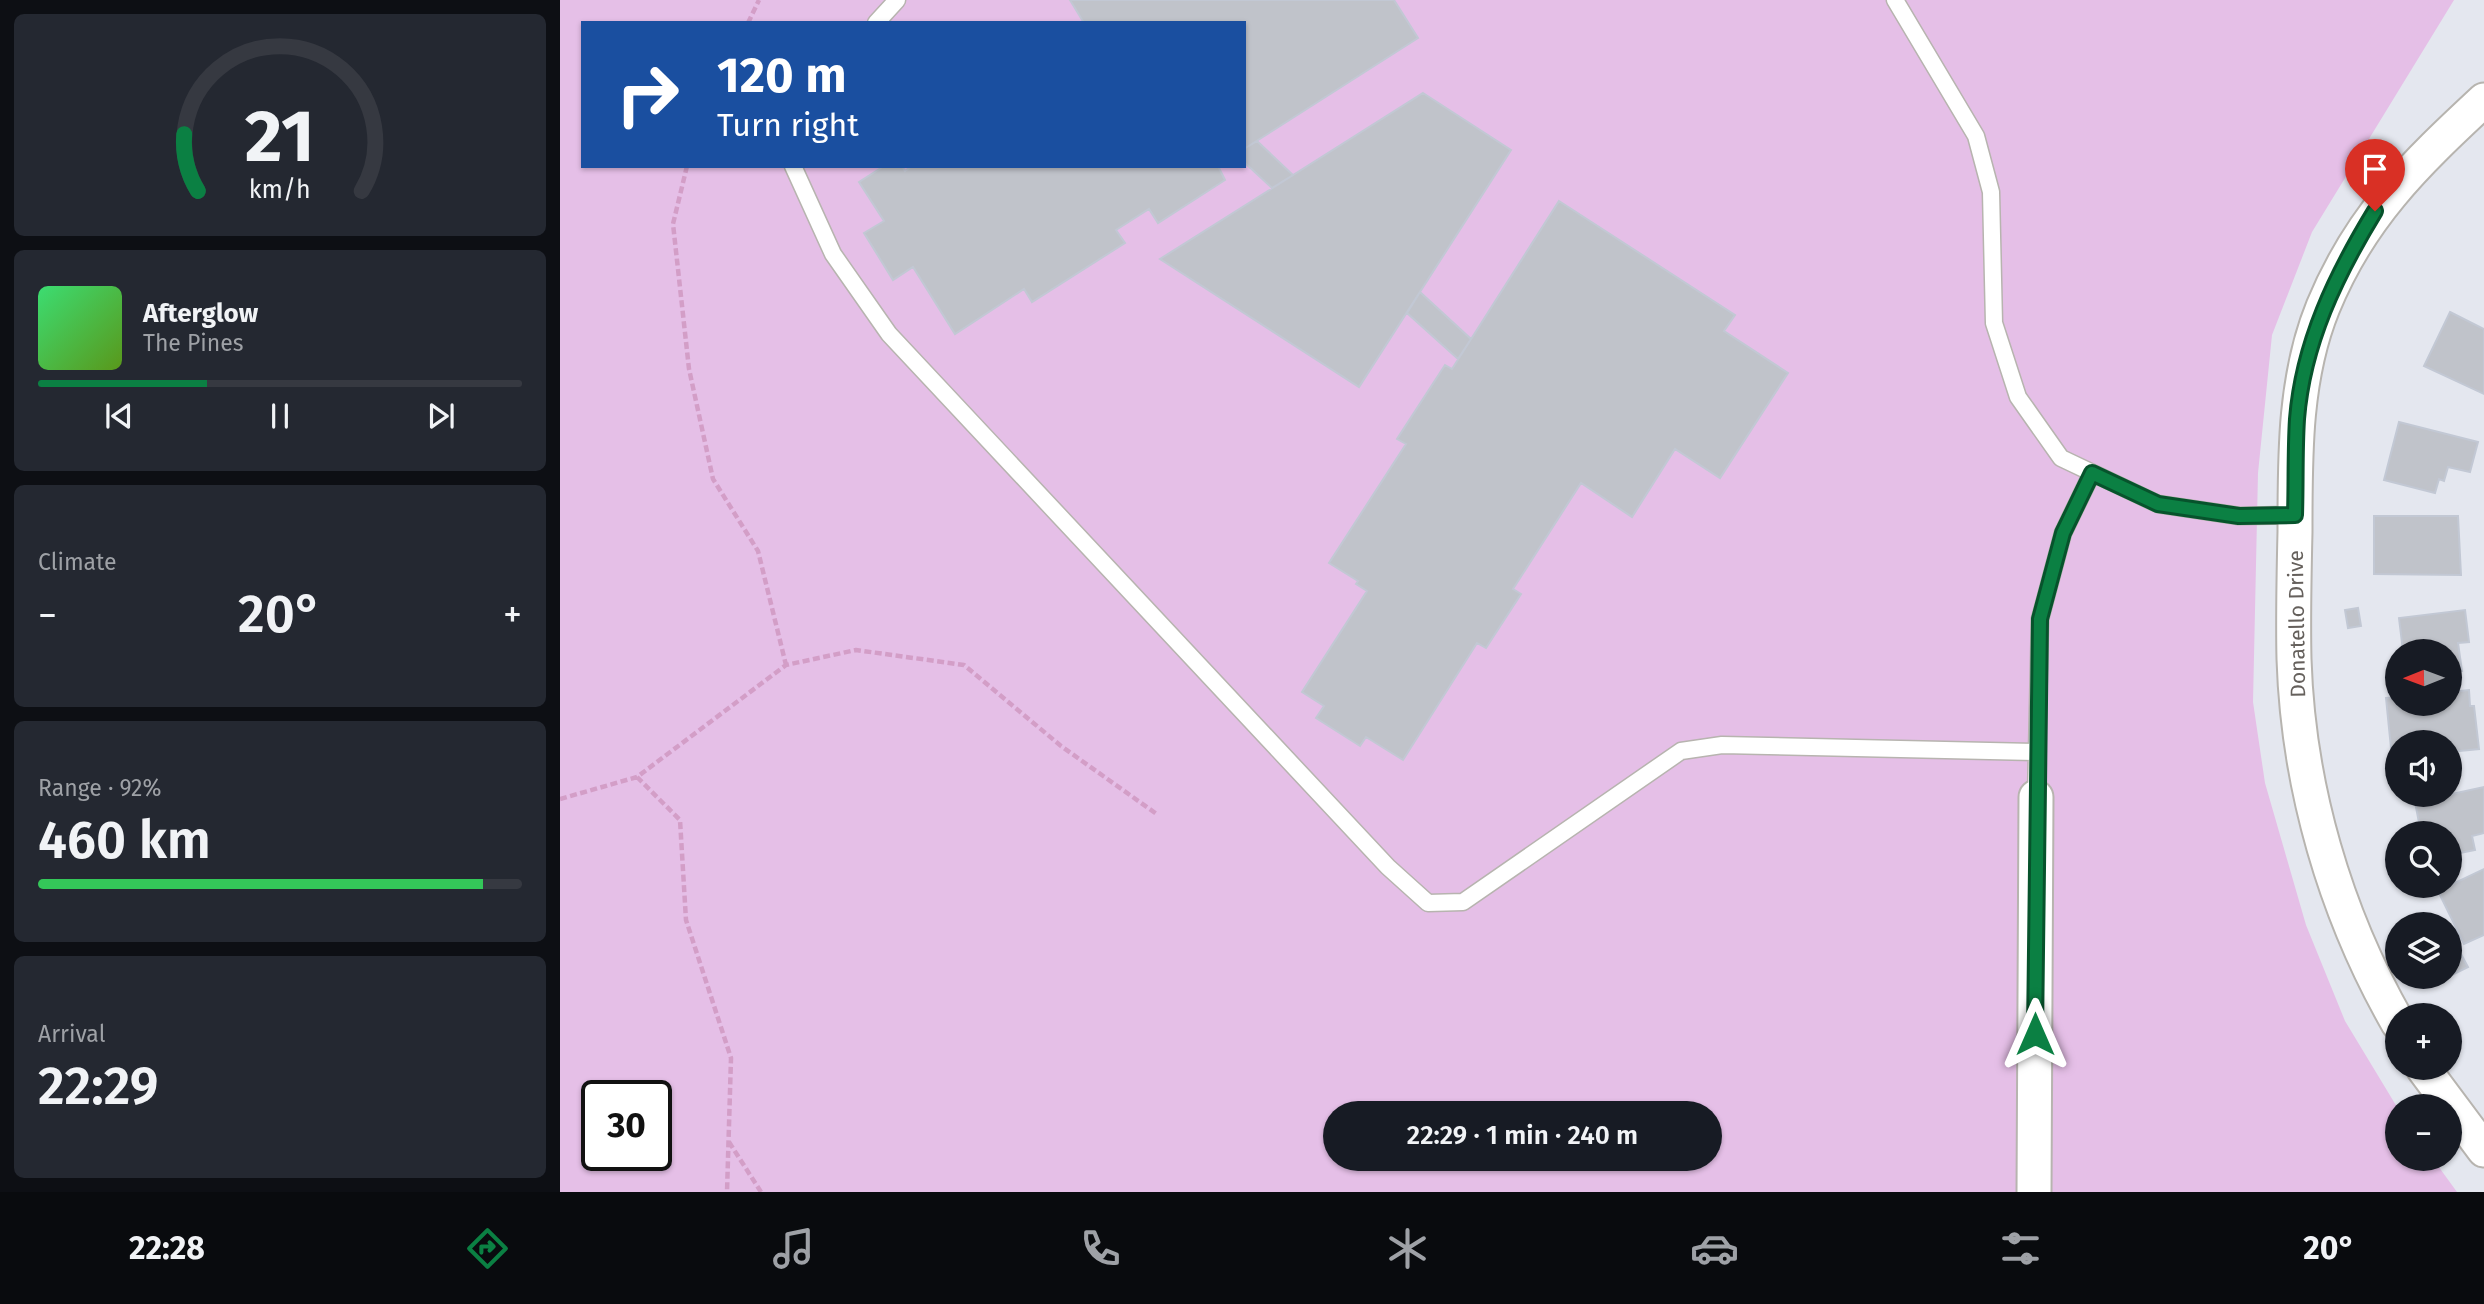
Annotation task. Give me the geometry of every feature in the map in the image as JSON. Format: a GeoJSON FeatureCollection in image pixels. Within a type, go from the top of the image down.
{"type":"FeatureCollection","features":[{"type":"Feature","properties":{"kind":"street","name":"Donatello Drive"},"geometry":{"type":"LineString","coordinates":[[2388,1003],[2347,919],[2322,841],[2303,751],[2294,661],[2297,418],[2305,366],[2328,297],[2345,261],[2375,211],[2411,169],[2484,100]]}},
{"type":"Feature","properties":{"kind":"street"},"geometry":{"type":"LineString","coordinates":[[2034,1192],[2036,797]]}},
{"type":"Feature","properties":{"kind":"street"},"geometry":{"type":"LineString","coordinates":[[2432,1080],[2484,1150]]}},
{"type":"Feature","properties":{"kind":"lane"},"geometry":{"type":"LineString","coordinates":[[878,21],[897,0]]}},
{"type":"Feature","properties":{"kind":"lane"},"geometry":{"type":"LineString","coordinates":[[1895,0],[1976,136],[1991,192],[1994,323],[2018,397],[2061,458],[2158,504],[2239,516],[2295,515]]}},
{"type":"Feature","properties":{"kind":"lane"},"geometry":{"type":"LineString","coordinates":[[794,168],[833,254],[889,334],[1388,867],[1429,903],[1463,902],[1681,751],[1722,745],[2037,752]]}},
{"type":"Feature","properties":{"kind":"lane"},"geometry":{"type":"LineString","coordinates":[[2036,797],[2040,619],[2063,533],[2092,473]]}},
{"type":"Feature","properties":{"kind":"path"},"geometry":{"type":"LineString","coordinates":[[749,21],[759,0]]}},
{"type":"Feature","properties":{"kind":"path"},"geometry":{"type":"LineString","coordinates":[[687,168],[673,224],[689,369],[713,479],[758,551],[786,666]]}},
{"type":"Feature","properties":{"kind":"path"},"geometry":{"type":"LineString","coordinates":[[560,799],[637,777],[786,666],[856,650],[964,665],[1061,746],[1158,815]]}},
{"type":"Feature","properties":{"kind":"path"},"geometry":{"type":"LineString","coordinates":[[637,777],[680,820],[686,920],[731,1058],[727,1192]]}},
{"type":"Feature","properties":{"kind":"path"},"geometry":{"type":"LineString","coordinates":[[729,1141],[761,1192]]}},
{"type":"Feature","properties":{"kind":"shaded area"},"geometry":{"type":"Polygon","coordinates":[[[560,0],[2454,0],[2312,232],[2272,335],[2258,473],[2253,702],[2265,783],[2306,925],[2345,1021],[2389,1094],[2385,1094],[2385,1171],[2442,1171],[2457,1192],[560,1192],[560,0]]]}},
{"type":"Feature","properties":{"kind":"building"},"geometry":{"type":"Polygon","coordinates":[[[1070,0],[1394,0],[1418,38],[1246,148],[1246,21],[1083,21],[1070,0]]]}},
{"type":"Feature","properties":{"kind":"building"},"geometry":{"type":"Polygon","coordinates":[[[1423,93],[1511,150],[1359,387],[1160,259],[1423,93]]]}},
{"type":"Feature","properties":{"kind":"building"},"geometry":{"type":"Polygon","coordinates":[[[1257,141],[1293,175],[1272,188],[1246,164],[1246,148],[1257,141]]]}},
{"type":"Feature","properties":{"kind":"building"},"geometry":{"type":"Polygon","coordinates":[[[881,168],[903,168],[905,171],[909,168],[1219,168],[1225,180],[1158,223],[1149,209],[1116,230],[1125,243],[1032,302],[1024,289],[955,334],[913,267],[893,280],[864,233],[884,221],[859,182],[881,168]]]}},
{"type":"Feature","properties":{"kind":"building"},"geometry":{"type":"Polygon","coordinates":[[[1559,201],[1735,315],[1724,331],[1788,373],[1720,478],[1675,449],[1632,517],[1581,483],[1513,589],[1521,594],[1486,648],[1477,643],[1403,760],[1366,737],[1360,746],[1316,718],[1324,706],[1302,692],[1367,591],[1356,584],[1358,581],[1329,563],[1406,444],[1397,439],[1445,365],[1452,369],[1559,201]]]}},
{"type":"Feature","properties":{"kind":"building"},"geometry":{"type":"Polygon","coordinates":[[[1420,292],[1471,339],[1458,359],[1407,313],[1420,292]]]}},
{"type":"Feature","properties":{"kind":"building"},"geometry":{"type":"Polygon","coordinates":[[[2450,312],[2484,329],[2484,394],[2424,366],[2450,312]]]}},
{"type":"Feature","properties":{"kind":"building"},"geometry":{"type":"Polygon","coordinates":[[[2399,422],[2478,442],[2470,472],[2448,467],[2444,481],[2439,479],[2435,493],[2384,480],[2399,422]]]}},
{"type":"Feature","properties":{"kind":"building"},"geometry":{"type":"Polygon","coordinates":[[[2374,516],[2458,516],[2461,575],[2374,574],[2374,516]]]}},
{"type":"Feature","properties":{"kind":"building"},"geometry":{"type":"Polygon","coordinates":[[[2358,608],[2361,626],[2348,628],[2345,610],[2358,608]]]}},
{"type":"Feature","properties":{"kind":"building"},"geometry":{"type":"Polygon","coordinates":[[[2465,610],[2469,642],[2462,643],[2462,639],[2402,639],[2399,618],[2465,610]]]}},
{"type":"Feature","properties":{"kind":"building"},"geometry":{"type":"Polygon","coordinates":[[[2469,690],[2470,706],[2474,706],[2479,749],[2462,751],[2462,730],[2389,730],[2388,716],[2462,716],[2462,691],[2469,690]]]}},
{"type":"Feature","properties":{"kind":"building"},"geometry":{"type":"Polygon","coordinates":[[[2484,787],[2484,833],[2472,836],[2475,850],[2462,853],[2462,821],[2419,821],[2416,807],[2462,807],[2462,792],[2484,787]]]}},
{"type":"Feature","properties":{"kind":"building"},"geometry":{"type":"Polygon","coordinates":[[[2484,869],[2484,935],[2464,944],[2462,912],[2448,912],[2441,898],[2462,898],[2462,880],[2484,869]]]}},
{"type":"Feature","properties":{"kind":"building"},"geometry":{"type":"Polygon","coordinates":[[[2462,956],[2468,967],[2462,970],[2462,956]]]}},
{"type":"Feature","properties":{"kind":"route"},"geometry":{"type":"LineString","coordinates":[[2035,1034],[2040,619],[2063,533],[2092,473],[2158,504],[2239,516],[2295,515],[2297,418],[2305,366],[2322,309],[2345,261],[2375,211]]}}]}
